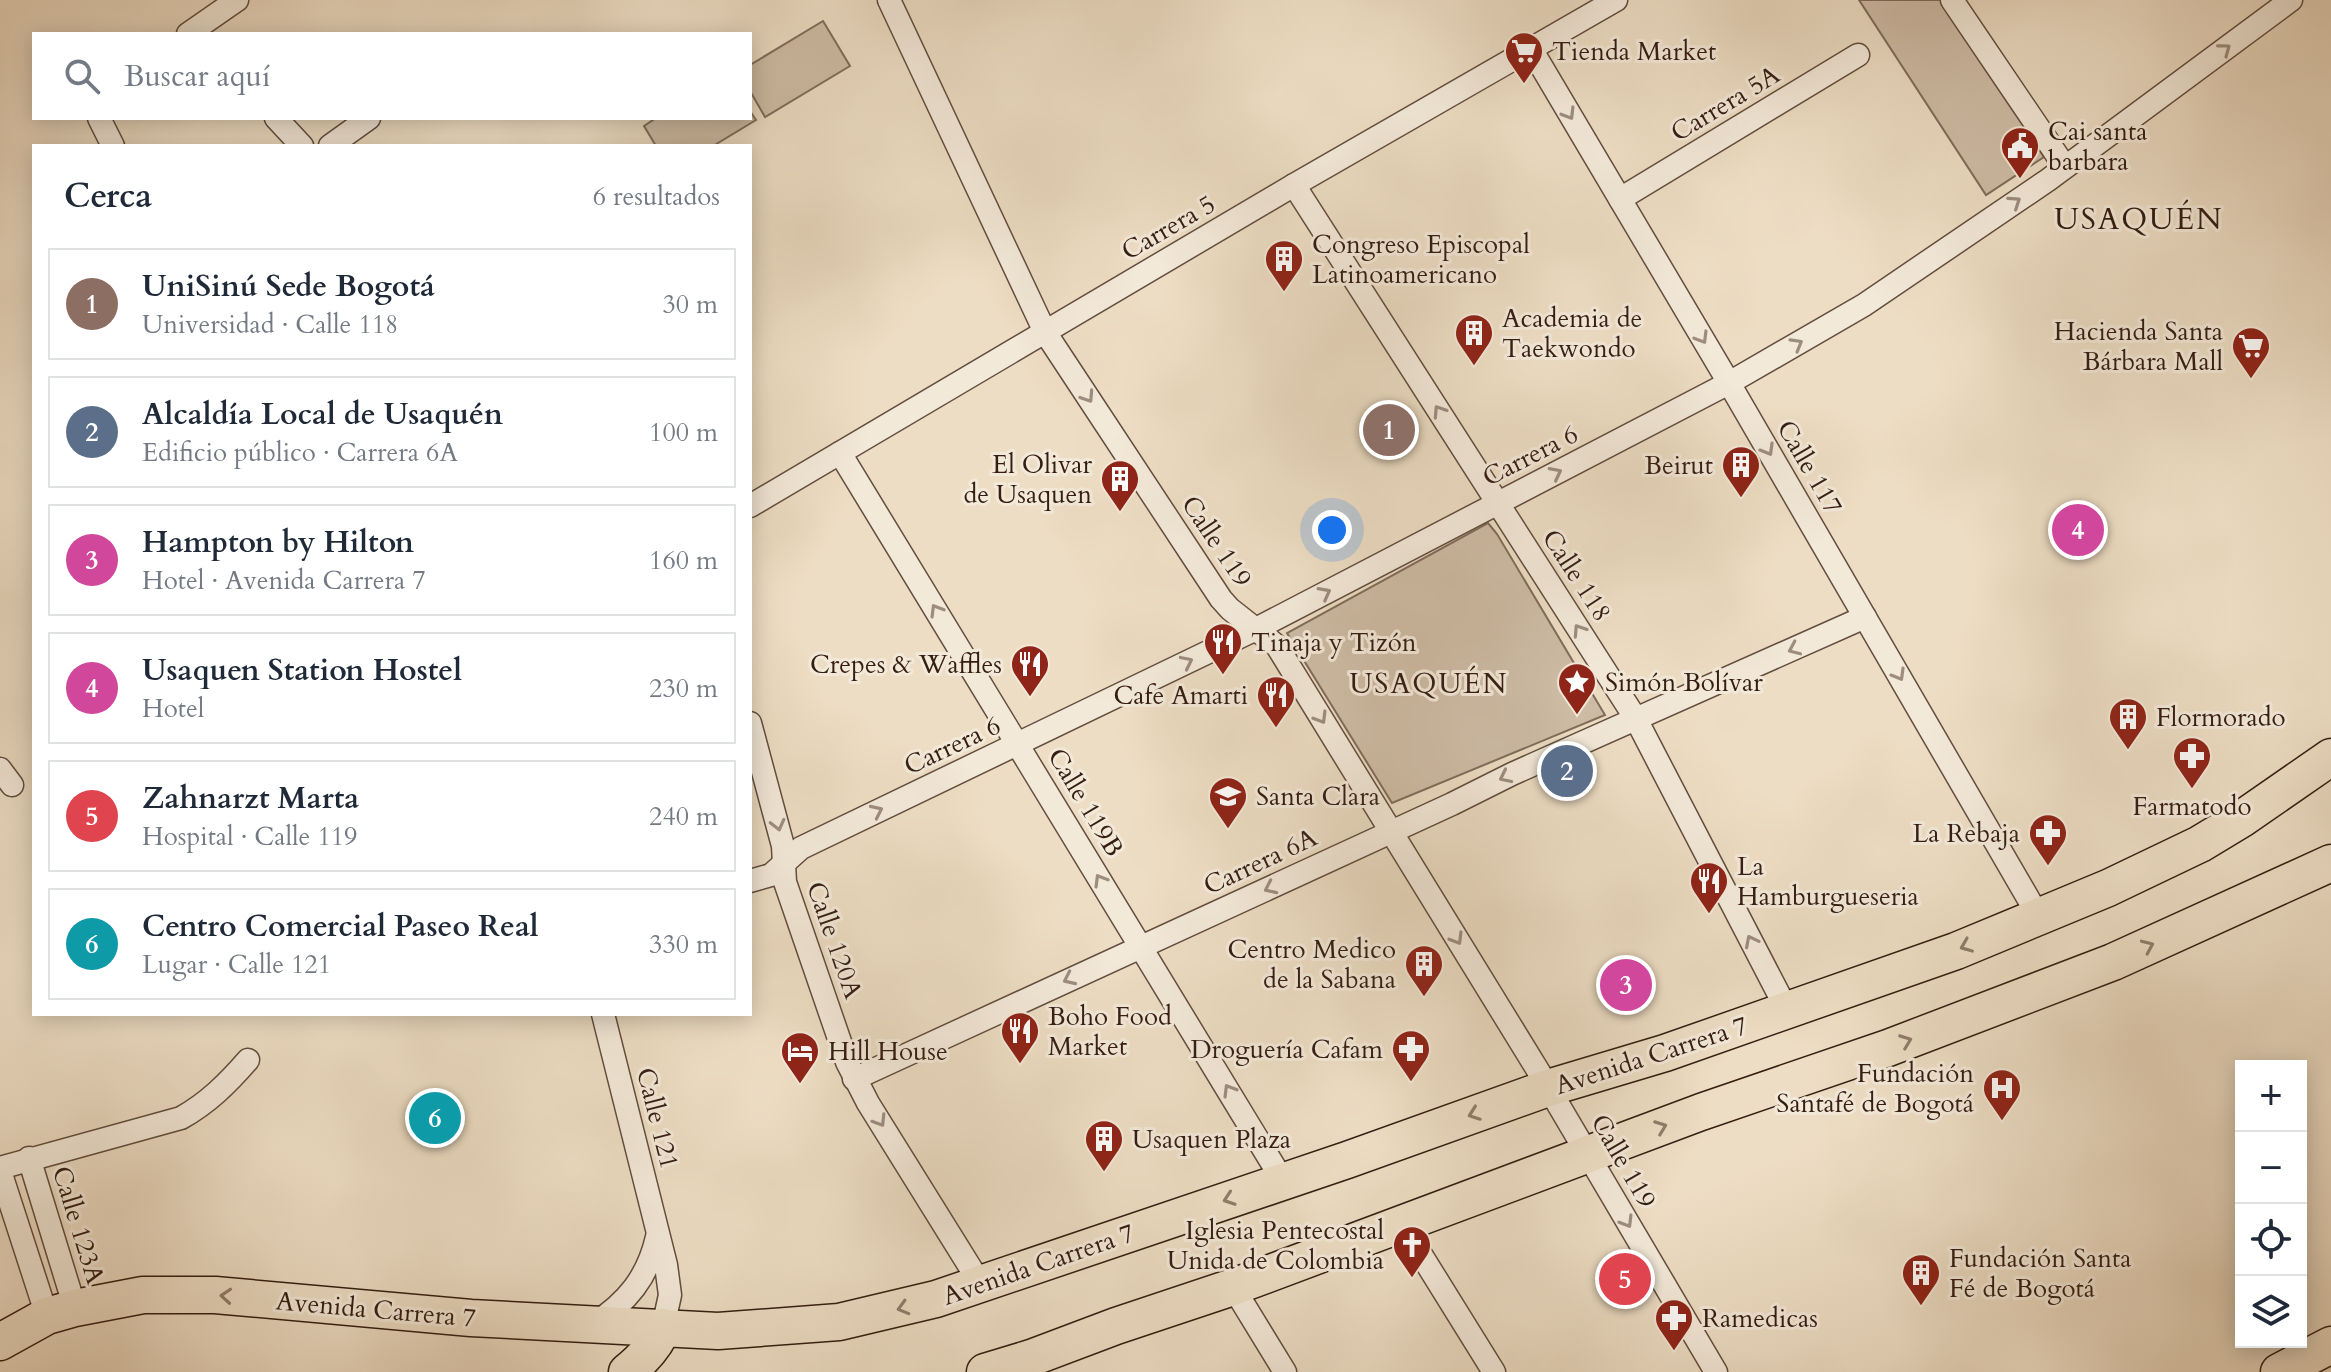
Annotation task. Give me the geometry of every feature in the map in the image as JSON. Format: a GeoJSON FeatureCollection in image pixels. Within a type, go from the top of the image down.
{"type":"FeatureCollection","features":[{"type":"Feature","properties":{"kind":"main road","name":"Avenida Carrera 7"},"geometry":{"type":"LineString","coordinates":[[0,1342],[61,1312],[143,1295],[215,1295],[471,1318],[718,1331],[839,1322],[900,1309],[1283,1181],[1548,1088],[1665,1053],[1956,951],[2108,888],[2200,844],[2331,757]]}},
{"type":"Feature","properties":{"kind":"main road"},"geometry":{"type":"LineString","coordinates":[[985,1372],[1035,1365],[1116,1326],[1233,1287],[1715,1107],[1888,1048],[2071,978],[2319,875],[2331,863]]}},
{"type":"Feature","properties":{"kind":"main road"},"geometry":{"type":"LineString","coordinates":[[627,1372],[651,1349],[663,1327]]}},
{"type":"Feature","properties":{"kind":"main road"},"geometry":{"type":"LineString","coordinates":[[2279,1372],[2331,1345]]}},
{"type":"Feature","properties":{"kind":"street"},"geometry":{"type":"LineString","coordinates":[[194,32],[237,0]]}},
{"type":"Feature","properties":{"kind":"street","name":"Calle 119"},"geometry":{"type":"LineString","coordinates":[[889,0],[1045,332],[1221,599],[1277,646],[1548,1088],[1716,1372]]}},
{"type":"Feature","properties":{"kind":"street","name":"Carrera 5"},"geometry":{"type":"LineString","coordinates":[[752,505],[1530,47],[1616,0]]}},
{"type":"Feature","properties":{"kind":"street"},"geometry":{"type":"LineString","coordinates":[[1952,0],[2065,167]]}},
{"type":"Feature","properties":{"kind":"street","name":"Carrera 6"},"geometry":{"type":"LineString","coordinates":[[752,880],[771,875],[801,848],[1256,629],[1729,383],[1864,305],[2065,167],[2259,9],[2291,0]]}},
{"type":"Feature","properties":{"kind":"street","name":"Calle 117"},"geometry":{"type":"LineString","coordinates":[[1530,47],[2039,917]]}},
{"type":"Feature","properties":{"kind":"street","name":"Carrera 5A"},"geometry":{"type":"LineString","coordinates":[[1620,199],[1858,55]]}},
{"type":"Feature","properties":{"kind":"street"},"geometry":{"type":"LineString","coordinates":[[100,120],[112,144]]}},
{"type":"Feature","properties":{"kind":"street"},"geometry":{"type":"LineString","coordinates":[[278,120],[300,144]]}},
{"type":"Feature","properties":{"kind":"street"},"geometry":{"type":"LineString","coordinates":[[333,144],[366,120]]}},
{"type":"Feature","properties":{"kind":"street","name":"Calle 118"},"geometry":{"type":"LineString","coordinates":[[1294,185],[1636,719],[1787,1010]]}},
{"type":"Feature","properties":{"kind":"street","name":"Calle 119B"},"geometry":{"type":"LineString","coordinates":[[840,453],[1283,1181]]}},
{"type":"Feature","properties":{"kind":"street","name":"Carrera 6A"},"geometry":{"type":"LineString","coordinates":[[854,1079],[1636,719],[1865,617]]}},
{"type":"Feature","properties":{"kind":"street","name":"Calle 120A"},"geometry":{"type":"LineString","coordinates":[[752,730],[783,846],[785,882],[854,1079],[980,1283]]}},
{"type":"Feature","properties":{"kind":"street","name":"Calle 121"},"geometry":{"type":"LineString","coordinates":[[603,1016],[666,1265],[670,1295],[663,1327]]}},
{"type":"Feature","properties":{"kind":"street"},"geometry":{"type":"LineString","coordinates":[[61,1312],[0,1170],[29,1158],[181,1118],[226,1085],[248,1060]]}},
{"type":"Feature","properties":{"kind":"street","name":"Calle 123A"},"geometry":{"type":"LineString","coordinates":[[29,1158],[61,1312]]}},
{"type":"Feature","properties":{"kind":"street"},"geometry":{"type":"LineString","coordinates":[[1402,1224],[1494,1372]]}},
{"type":"Feature","properties":{"kind":"street"},"geometry":{"type":"LineString","coordinates":[[592,1325],[631,1293],[643,1278],[658,1236]]}},
{"type":"Feature","properties":{"kind":"street"},"geometry":{"type":"LineString","coordinates":[[1233,1287],[1285,1372]]}},
{"type":"Feature","properties":{"kind":"shaded area"},"geometry":{"type":"Polygon","coordinates":[[[1859,0],[1942,0],[2044,157],[1986,195],[1859,0]]]}},
{"type":"Feature","properties":{"kind":"shaded area"},"geometry":{"type":"Polygon","coordinates":[[[823,21],[850,66],[765,117],[752,94],[752,64],[823,21]]]}},
{"type":"Feature","properties":{"kind":"shaded area"},"geometry":{"type":"Polygon","coordinates":[[[752,114],[756,120],[716,144],[655,144],[644,126],[653,120],[752,120],[752,114]]]}},
{"type":"Feature","properties":{"kind":"shaded area"},"geometry":{"type":"Polygon","coordinates":[[[1488,523],[1605,715],[1392,803],[1287,633],[1488,523]]]}},
{"type":"Feature","properties":{"kind":"place","name":"Tienda Market"},"geometry":{"type":"Point","coordinates":[1524,85]}},
{"type":"Feature","properties":{"kind":"place","name":"Cai santa barbara"},"geometry":{"type":"Point","coordinates":[2020,180]}},
{"type":"Feature","properties":{"kind":"place","name":"Congreso Episcopal Latinoamericano"},"geometry":{"type":"Point","coordinates":[1284,293]}},
{"type":"Feature","properties":{"kind":"place","name":"Academia de Taekwondo"},"geometry":{"type":"Point","coordinates":[1474,367]}},
{"type":"Feature","properties":{"kind":"place","name":"Hacienda Santa Bárbara Mall"},"geometry":{"type":"Point","coordinates":[2251,380]}},
{"type":"Feature","properties":{"kind":"place","name":"UniSinú Sede Bogotá"},"geometry":{"type":"Point","coordinates":[1389,430]}},
{"type":"Feature","properties":{"kind":"place","name":"Beirut"},"geometry":{"type":"Point","coordinates":[1741,499]}},
{"type":"Feature","properties":{"kind":"place","name":"El Olivar de Usaquen"},"geometry":{"type":"Point","coordinates":[1120,513]}},
{"type":"Feature","properties":{"kind":"place","name":"Usaquen Station Hostel"},"geometry":{"type":"Point","coordinates":[2078,530]}},
{"type":"Feature","properties":{"kind":"place","name":"Tinaja y Tizón"},"geometry":{"type":"Point","coordinates":[1223,676]}},
{"type":"Feature","properties":{"kind":"place","name":"Crepes & Waffles"},"geometry":{"type":"Point","coordinates":[1030,698]}},
{"type":"Feature","properties":{"kind":"place","name":"Simón Bolívar"},"geometry":{"type":"Point","coordinates":[1577,716]}},
{"type":"Feature","properties":{"kind":"place","name":"Cafe Amarti"},"geometry":{"type":"Point","coordinates":[1276,729]}},
{"type":"Feature","properties":{"kind":"place","name":"Flormorado"},"geometry":{"type":"Point","coordinates":[2128,751]}},
{"type":"Feature","properties":{"kind":"place","name":"Alcaldía Local de Usaquén"},"geometry":{"type":"Point","coordinates":[1567,771]}},
{"type":"Feature","properties":{"kind":"place","name":"Farmatodo"},"geometry":{"type":"Point","coordinates":[2192,790]}},
{"type":"Feature","properties":{"kind":"place","name":"Santa Clara"},"geometry":{"type":"Point","coordinates":[1228,830]}},
{"type":"Feature","properties":{"kind":"place","name":"La Rebaja"},"geometry":{"type":"Point","coordinates":[2048,867]}},
{"type":"Feature","properties":{"kind":"place","name":"La Hamburgueseria"},"geometry":{"type":"Point","coordinates":[1709,915]}},
{"type":"Feature","properties":{"kind":"place","name":"Hampton by Hilton"},"geometry":{"type":"Point","coordinates":[1626,985]}},
{"type":"Feature","properties":{"kind":"place","name":"Centro Medico de la Sabana"},"geometry":{"type":"Point","coordinates":[1424,998]}},
{"type":"Feature","properties":{"kind":"place","name":"Boho Food Market"},"geometry":{"type":"Point","coordinates":[1020,1065]}},
{"type":"Feature","properties":{"kind":"place","name":"Droguería Cafam"},"geometry":{"type":"Point","coordinates":[1411,1083]}},
{"type":"Feature","properties":{"kind":"place","name":"Hill House"},"geometry":{"type":"Point","coordinates":[800,1085]}},
{"type":"Feature","properties":{"kind":"place","name":"Centro Comercial Paseo Real"},"geometry":{"type":"Point","coordinates":[435,1118]}},
{"type":"Feature","properties":{"kind":"place","name":"Fundación Santafé de Bogotá"},"geometry":{"type":"Point","coordinates":[2002,1122]}},
{"type":"Feature","properties":{"kind":"place","name":"Usaquen Plaza"},"geometry":{"type":"Point","coordinates":[1104,1173]}},
{"type":"Feature","properties":{"kind":"place","name":"Iglesia Pentecostal Unida de Colombia"},"geometry":{"type":"Point","coordinates":[1412,1279]}},
{"type":"Feature","properties":{"kind":"place","name":"Zahnarzt Marta"},"geometry":{"type":"Point","coordinates":[1625,1279]}},
{"type":"Feature","properties":{"kind":"place","name":"Fundación Santa Fé de Bogotá"},"geometry":{"type":"Point","coordinates":[1921,1307]}},
{"type":"Feature","properties":{"kind":"place","name":"Ramedicas"},"geometry":{"type":"Point","coordinates":[1674,1352]}},
{"type":"Feature","properties":{"kind":"district","name":"USAQUÉN"},"geometry":{"type":"Point","coordinates":[2139,219]}},
{"type":"Feature","properties":{"kind":"district","name":"USAQUÉN"},"geometry":{"type":"Point","coordinates":[1429,683]}}]}
